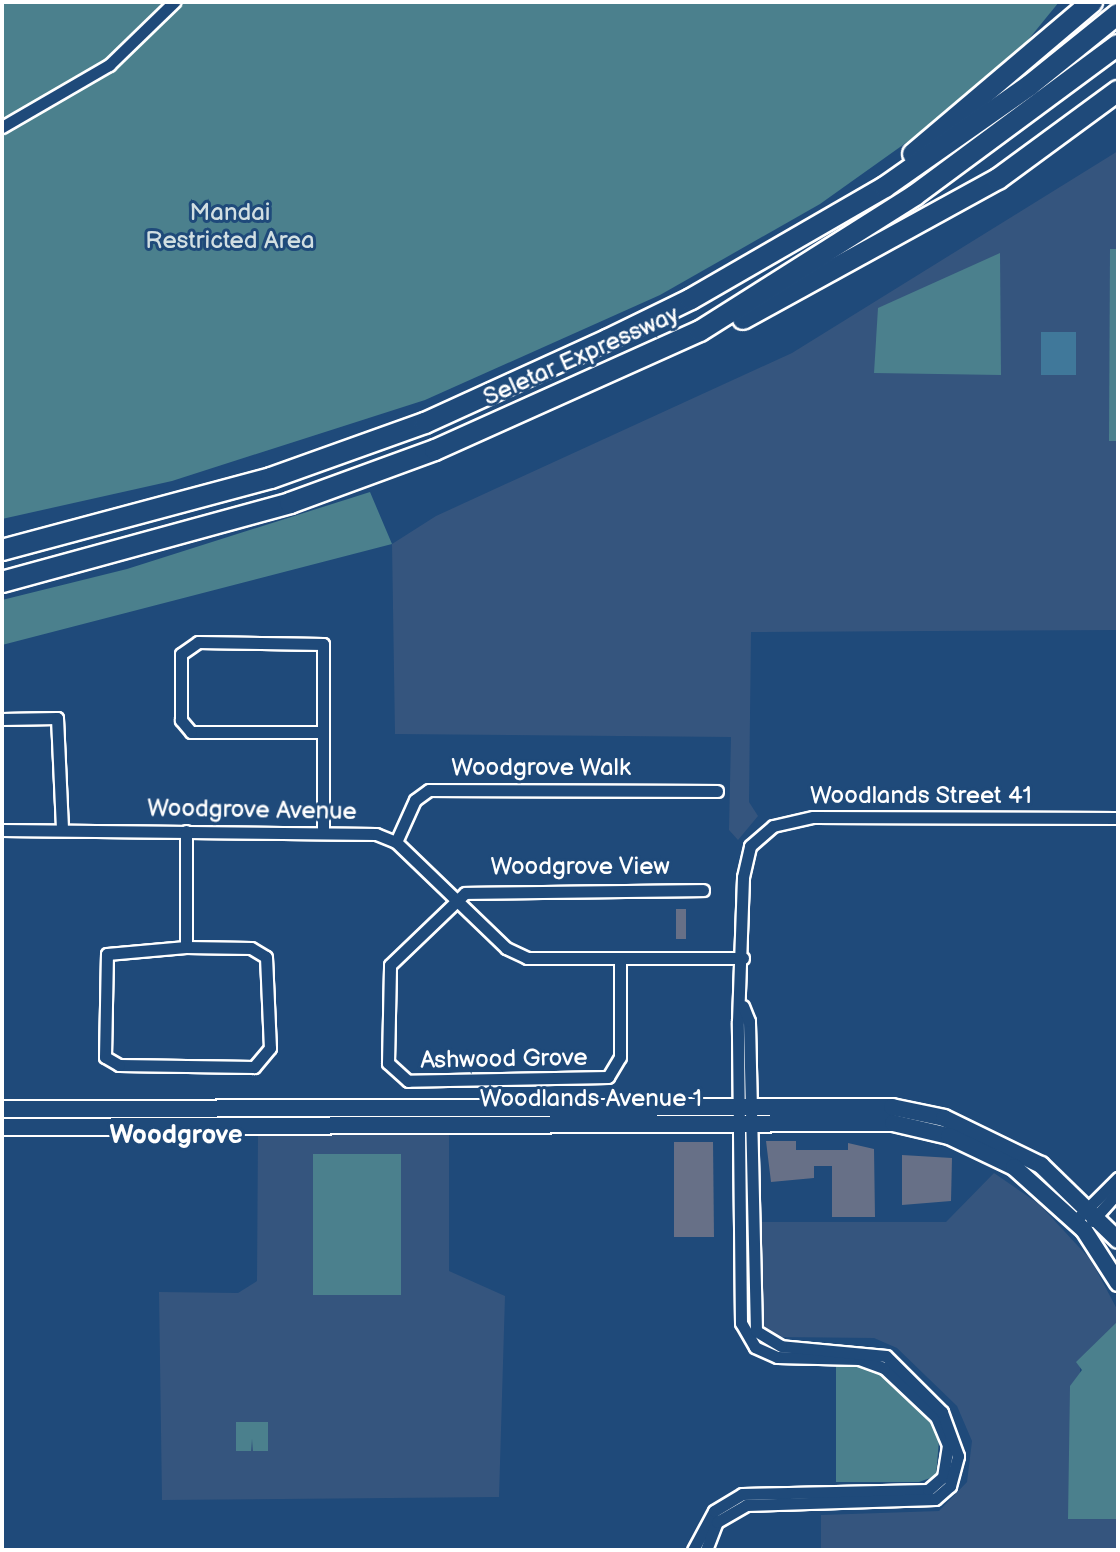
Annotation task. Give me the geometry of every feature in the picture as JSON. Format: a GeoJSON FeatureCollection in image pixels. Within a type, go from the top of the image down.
{"type":"FeatureCollection","features":[{"type":"Feature","properties":{"kind":"highway"},"geometry":{"type":"LineString","coordinates":[[885,187],[912,155],[1092,2]]}},
{"type":"Feature","properties":{"kind":"highway"},"geometry":{"type":"LineString","coordinates":[[885,187],[1019,93],[1118,14]]}},
{"type":"Feature","properties":{"kind":"highway","name":"Seletar Expressway"},"geometry":{"type":"LineString","coordinates":[[2,582],[290,503],[435,450],[700,331],[915,195],[1118,45]]}},
{"type":"Feature","properties":{"kind":"highway"},"geometry":{"type":"LineString","coordinates":[[700,331],[742,319],[905,234],[998,179],[1118,91]]}},
{"type":"Feature","properties":{"kind":"highway","name":"Seletar Expressway"},"geometry":{"type":"LineString","coordinates":[[2,550],[271,478],[425,423],[691,299],[885,187]]}},
{"type":"Feature","properties":{"kind":"main road","name":"Woodlands Avenue 1"},"geometry":{"type":"LineString","coordinates":[[2,1127],[743,1114],[878,1106],[944,1118],[1041,1165],[1092,1211],[1118,1240]]}},
{"type":"Feature","properties":{"kind":"main road","name":"Woodlands Avenue 1"},"geometry":{"type":"LineString","coordinates":[[2,1109],[743,1114],[893,1123],[949,1136],[1014,1167],[1079,1225],[1118,1283]]}},
{"type":"Feature","properties":{"kind":"street"},"geometry":{"type":"LineString","coordinates":[[2,127],[109,65],[174,2]]}},
{"type":"Feature","properties":{"kind":"street"},"geometry":{"type":"LineString","coordinates":[[323,732],[191,732],[181,720],[181,654],[198,642],[323,644],[323,732],[323,832]]}},
{"type":"Feature","properties":{"kind":"street"},"geometry":{"type":"LineString","coordinates":[[2,719],[57,718],[62,830]]}},
{"type":"Feature","properties":{"kind":"street","name":"Woodgrove Walk"},"geometry":{"type":"LineString","coordinates":[[396,842],[415,800],[429,790],[717,791]]}},
{"type":"Feature","properties":{"kind":"street","name":"Woodlands Street 41"},"geometry":{"type":"LineString","coordinates":[[743,1114],[749,1013],[743,1006],[746,856],[755,839],[783,822],[1118,818]]}},
{"type":"Feature","properties":{"kind":"street","name":"Woodgrove Avenue"},"geometry":{"type":"LineString","coordinates":[[2,830],[363,832],[396,842],[458,897],[515,954],[538,961],[743,958]]}},
{"type":"Feature","properties":{"kind":"street"},"geometry":{"type":"LineString","coordinates":[[186,831],[186,947]]}},
{"type":"Feature","properties":{"kind":"street","name":"Woodgrove View"},"geometry":{"type":"LineString","coordinates":[[458,897],[478,889],[703,890]]}},
{"type":"Feature","properties":{"kind":"street","name":"Ashwood Grove"},"geometry":{"type":"LineString","coordinates":[[458,897],[390,965],[388,1063],[399,1079],[608,1077],[620,1057],[620,961]]}},
{"type":"Feature","properties":{"kind":"street"},"geometry":{"type":"LineString","coordinates":[[186,947],[251,948],[266,957],[270,1048],[254,1067],[119,1065],[105,1057],[107,954],[186,947]]}},
{"type":"Feature","properties":{"kind":"street"},"geometry":{"type":"LineString","coordinates":[[693,1550],[714,1511],[742,1494],[910,1493],[939,1484],[946,1467],[944,1429],[884,1368],[859,1359],[777,1357],[751,1343],[739,1315],[743,1114]]}},
{"type":"Feature","properties":{"kind":"street"},"geometry":{"type":"LineString","coordinates":[[706,1550],[717,1522],[746,1505],[935,1499],[950,1486],[958,1456],[942,1412],[886,1356],[864,1349],[781,1346],[756,1331],[743,1114]]}},
{"type":"Feature","properties":{"kind":"street"},"geometry":{"type":"LineString","coordinates":[[1079,1225],[1118,1178]]}},
{"type":"Feature","properties":{"kind":"street"},"geometry":{"type":"LineString","coordinates":[[1092,1211],[1118,1192]]}},
{"type":"Feature","properties":{"kind":"shaded area"},"geometry":{"type":"Polygon","coordinates":[[[1118,151],[1118,630],[751,632],[749,802],[758,816],[738,840],[729,830],[731,737],[395,734],[392,544],[436,516],[792,353],[1118,151]]]}},
{"type":"Feature","properties":{"kind":"shaded area"},"geometry":{"type":"Polygon","coordinates":[[[1041,332],[1076,332],[1076,375],[1041,375],[1041,332]]]}},
{"type":"Feature","properties":{"kind":"shaded area"},"geometry":{"type":"Polygon","coordinates":[[[258,1132],[449,1132],[449,1271],[505,1296],[499,1497],[162,1500],[159,1292],[238,1293],[257,1281],[258,1132]]]}},
{"type":"Feature","properties":{"kind":"shaded area"},"geometry":{"type":"Polygon","coordinates":[[[994,1173],[1039,1204],[1091,1260],[1118,1311],[1118,1327],[1080,1365],[1080,1503],[1118,1504],[1118,1550],[821,1550],[821,1515],[939,1511],[967,1482],[972,1441],[957,1406],[897,1348],[874,1338],[778,1337],[764,1330],[757,1317],[757,1222],[946,1222],[994,1173]]]}},
{"type":"Feature","properties":{"kind":"green space","name":"Mandai Restricted Area"},"geometry":{"type":"Polygon","coordinates":[[[2,2],[1059,2],[997,78],[820,204],[660,295],[425,400],[172,481],[2,519],[2,2]]]}},
{"type":"Feature","properties":{"kind":"green space"},"geometry":{"type":"Polygon","coordinates":[[[1110,249],[1118,249],[1118,441],[1109,441],[1110,249]]]}},
{"type":"Feature","properties":{"kind":"green space"},"geometry":{"type":"Polygon","coordinates":[[[1000,253],[1001,375],[874,373],[878,308],[1000,253]]]}},
{"type":"Feature","properties":{"kind":"green space"},"geometry":{"type":"Polygon","coordinates":[[[370,492],[392,544],[2,645],[2,600],[127,569],[370,492]]]}},
{"type":"Feature","properties":{"kind":"green space"},"geometry":{"type":"Polygon","coordinates":[[[313,1154],[401,1154],[401,1295],[313,1295],[313,1154]]]}},
{"type":"Feature","properties":{"kind":"green space"},"geometry":{"type":"Polygon","coordinates":[[[1118,1321],[1118,1519],[1068,1519],[1070,1386],[1082,1370],[1076,1362],[1118,1321]]]}},
{"type":"Feature","properties":{"kind":"green space"},"geometry":{"type":"Polygon","coordinates":[[[836,1363],[877,1367],[940,1428],[936,1476],[919,1482],[836,1482],[836,1363]]]}},
{"type":"Feature","properties":{"kind":"green space"},"geometry":{"type":"Polygon","coordinates":[[[236,1422],[268,1422],[268,1451],[253,1451],[252,1439],[251,1451],[236,1451],[236,1422]]]}},
{"type":"Feature","properties":{"kind":"building"},"geometry":{"type":"Polygon","coordinates":[[[676,909],[686,909],[686,939],[676,939],[676,909]]]}},
{"type":"Feature","properties":{"kind":"building"},"geometry":{"type":"Polygon","coordinates":[[[766,1141],[796,1141],[796,1150],[848,1150],[848,1143],[874,1149],[875,1217],[832,1217],[832,1166],[814,1166],[814,1178],[771,1182],[766,1141]]]}},
{"type":"Feature","properties":{"kind":"building"},"geometry":{"type":"Polygon","coordinates":[[[674,1142],[713,1142],[714,1237],[674,1237],[674,1142]]]}},
{"type":"Feature","properties":{"kind":"building"},"geometry":{"type":"Polygon","coordinates":[[[902,1155],[952,1158],[951,1201],[902,1205],[902,1155]]]}},
{"type":"Feature","properties":{"kind":"district","name":"Woodgrove"},"geometry":{"type":"Point","coordinates":[176,1136]}}]}
